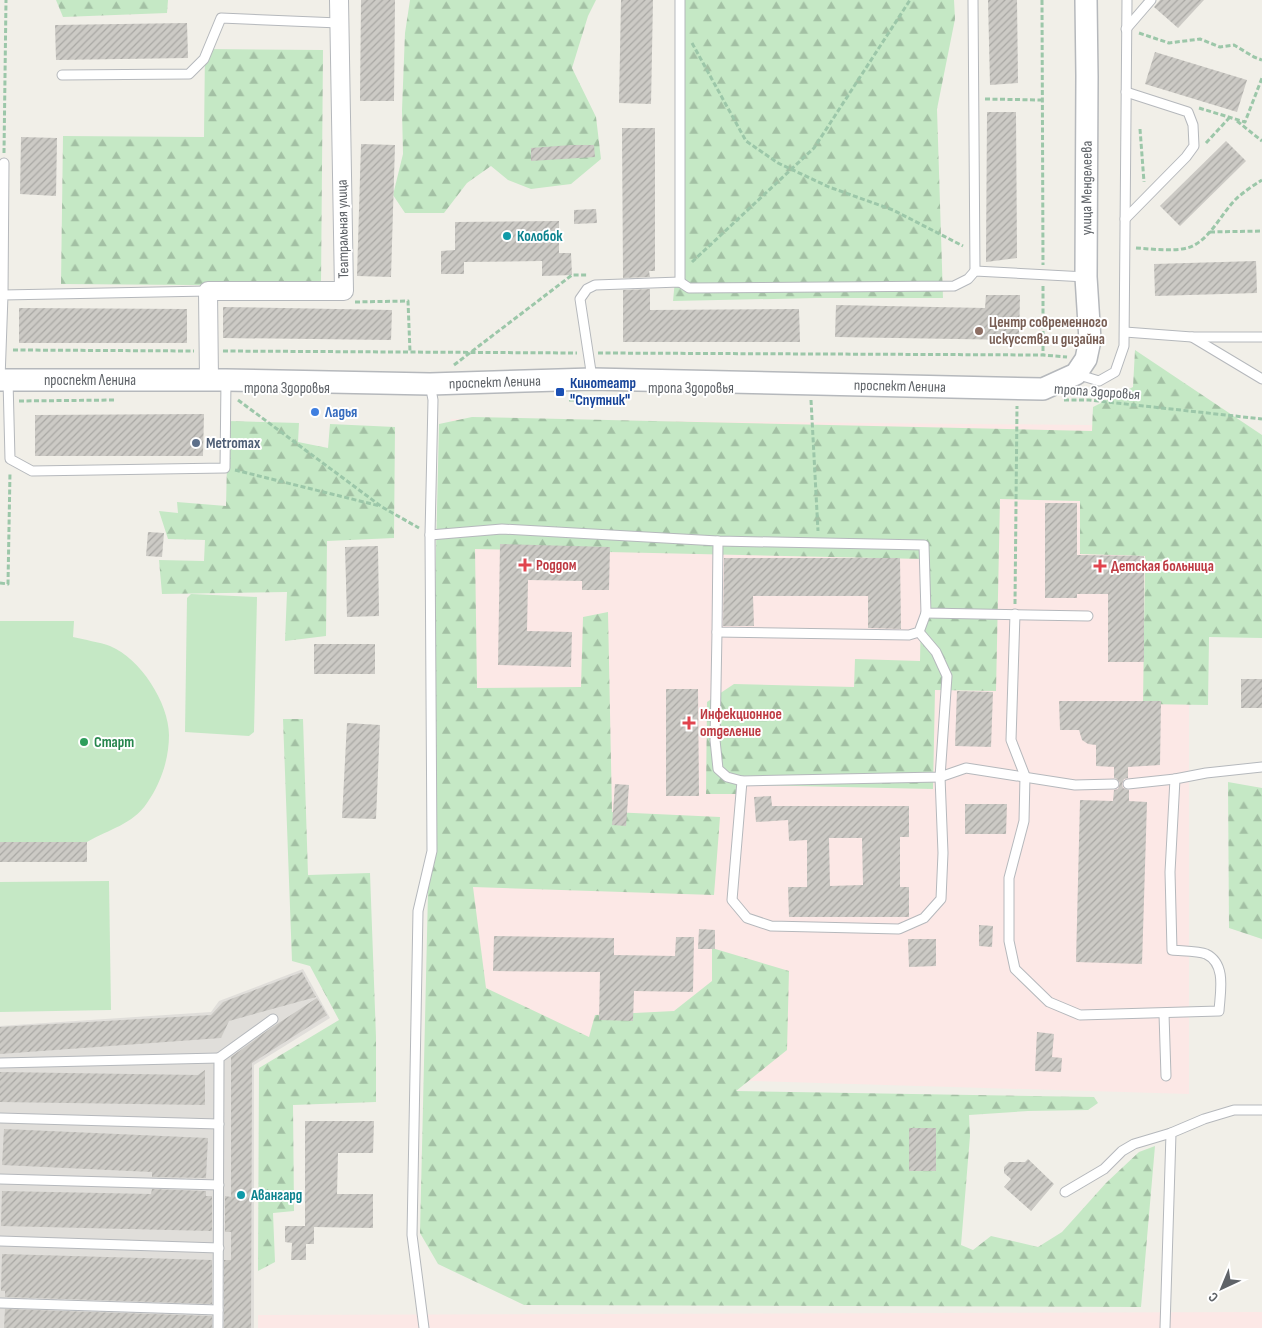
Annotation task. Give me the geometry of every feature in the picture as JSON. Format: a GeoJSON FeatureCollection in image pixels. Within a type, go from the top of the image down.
{"type":"FeatureCollection","features":[{"type":"Feature","properties":{"kind":"street","name":"Театральная улица"},"geometry":{"type":"LineString","coordinates":[[208,291],[344,291],[339,0]]}},
{"type":"Feature","properties":{"kind":"street","name":"улица Менделеева"},"geometry":{"type":"LineString","coordinates":[[1081,366],[1090,340],[1086,277],[1088,76],[1086,0]]}},
{"type":"Feature","properties":{"kind":"street"},"geometry":{"type":"LineString","coordinates":[[208,291],[209,351],[220,387]]}},
{"type":"Feature","properties":{"kind":"street","name":"проспект Ленина"},"geometry":{"type":"LineString","coordinates":[[3,380],[220,387],[430,384],[592,379],[1043,389],[1081,366]]}},
{"type":"Feature","properties":{"kind":"lane"},"geometry":{"type":"LineString","coordinates":[[680,0],[680,282]]}},
{"type":"Feature","properties":{"kind":"lane"},"geometry":{"type":"LineString","coordinates":[[592,379],[580,299],[587,289],[595,286],[680,282],[689,288],[954,286],[968,279],[975,271],[973,0]]}},
{"type":"Feature","properties":{"kind":"lane"},"geometry":{"type":"LineString","coordinates":[[1081,366],[1099,381],[1115,372],[1124,346],[1126,0]]}},
{"type":"Feature","properties":{"kind":"lane"},"geometry":{"type":"LineString","coordinates":[[1126,30],[1151,0]]}},
{"type":"Feature","properties":{"kind":"lane"},"geometry":{"type":"LineString","coordinates":[[62,75],[189,74],[204,59],[221,18],[339,23]]}},
{"type":"Feature","properties":{"kind":"lane"},"geometry":{"type":"LineString","coordinates":[[1125,219],[1186,157],[1194,146],[1193,125],[1188,112],[1126,92]]}},
{"type":"Feature","properties":{"kind":"lane"},"geometry":{"type":"LineString","coordinates":[[4,163],[1,350],[3,380],[7,401],[10,459],[32,471],[225,468],[220,387]]}},
{"type":"Feature","properties":{"kind":"lane"},"geometry":{"type":"LineString","coordinates":[[975,271],[1086,277]]}},
{"type":"Feature","properties":{"kind":"lane"},"geometry":{"type":"LineString","coordinates":[[1,295],[208,291]]}},
{"type":"Feature","properties":{"kind":"lane"},"geometry":{"type":"LineString","coordinates":[[1125,332],[1192,337],[1262,337]]}},
{"type":"Feature","properties":{"kind":"lane"},"geometry":{"type":"LineString","coordinates":[[1192,337],[1262,379]]}},
{"type":"Feature","properties":{"kind":"lane"},"geometry":{"type":"LineString","coordinates":[[424,1328],[412,1234],[418,911],[432,851],[430,535],[433,400],[430,384]]}},
{"type":"Feature","properties":{"kind":"lane"},"geometry":{"type":"LineString","coordinates":[[430,535],[502,529],[718,541],[924,545],[926,613],[919,632]]}},
{"type":"Feature","properties":{"kind":"lane"},"geometry":{"type":"LineString","coordinates":[[718,541],[715,740],[718,769],[727,777],[742,781],[940,777],[966,768],[1075,785],[1114,784]]}},
{"type":"Feature","properties":{"kind":"lane"},"geometry":{"type":"LineString","coordinates":[[926,613],[1088,616]]}},
{"type":"Feature","properties":{"kind":"lane"},"geometry":{"type":"LineString","coordinates":[[1015,614],[1011,740],[1025,776],[1024,821],[1009,878],[1009,941],[1014,970],[1050,1002],[1080,1015],[1219,1011],[1221,975],[1217,963],[1206,954],[1172,950],[1170,872],[1175,779]]}},
{"type":"Feature","properties":{"kind":"lane"},"geometry":{"type":"LineString","coordinates":[[717,632],[909,635],[919,632]]}},
{"type":"Feature","properties":{"kind":"lane"},"geometry":{"type":"LineString","coordinates":[[742,781],[732,900],[747,918],[771,926],[899,929],[924,918],[941,900],[943,853],[940,777],[947,676],[936,652],[919,632]]}},
{"type":"Feature","properties":{"kind":"lane"},"geometry":{"type":"LineString","coordinates":[[1128,784],[1262,767]]}},
{"type":"Feature","properties":{"kind":"lane"},"geometry":{"type":"LineString","coordinates":[[1164,1014],[1166,1076]]}},
{"type":"Feature","properties":{"kind":"lane"},"geometry":{"type":"LineString","coordinates":[[0,1063],[219,1058],[273,1019]]}},
{"type":"Feature","properties":{"kind":"lane"},"geometry":{"type":"LineString","coordinates":[[218,1328],[219,1058]]}},
{"type":"Feature","properties":{"kind":"lane"},"geometry":{"type":"LineString","coordinates":[[1065,1192],[1104,1169],[1122,1151],[1134,1144],[1172,1133],[1204,1119],[1234,1110],[1262,1110]]}},
{"type":"Feature","properties":{"kind":"lane"},"geometry":{"type":"LineString","coordinates":[[0,1118],[219,1124]]}},
{"type":"Feature","properties":{"kind":"lane"},"geometry":{"type":"LineString","coordinates":[[1165,1328],[1172,1133]]}},
{"type":"Feature","properties":{"kind":"lane"},"geometry":{"type":"LineString","coordinates":[[0,1179],[219,1186]]}},
{"type":"Feature","properties":{"kind":"lane"},"geometry":{"type":"LineString","coordinates":[[0,1241],[219,1248]]}},
{"type":"Feature","properties":{"kind":"lane"},"geometry":{"type":"LineString","coordinates":[[0,1303],[218,1310]]}},
{"type":"Feature","properties":{"kind":"path"},"geometry":{"type":"LineString","coordinates":[[4,163],[6,0]]}},
{"type":"Feature","properties":{"kind":"path"},"geometry":{"type":"LineString","coordinates":[[1042,0],[1043,356]]}},
{"type":"Feature","properties":{"kind":"path"},"geometry":{"type":"LineString","coordinates":[[680,22],[746,141],[778,163],[829,188],[893,210],[975,253]]}},
{"type":"Feature","properties":{"kind":"path"},"geometry":{"type":"LineString","coordinates":[[1126,30],[1169,43],[1200,39],[1220,47],[1234,45],[1262,60]]}},
{"type":"Feature","properties":{"kind":"path"},"geometry":{"type":"LineString","coordinates":[[1191,106],[1245,122],[1262,78]]}},
{"type":"Feature","properties":{"kind":"path"},"geometry":{"type":"LineString","coordinates":[[974,98],[1042,100]]}},
{"type":"Feature","properties":{"kind":"path"},"geometry":{"type":"LineString","coordinates":[[1232,118],[1262,141]]}},
{"type":"Feature","properties":{"kind":"path"},"geometry":{"type":"LineString","coordinates":[[1205,144],[1232,118]]}},
{"type":"Feature","properties":{"kind":"path"},"geometry":{"type":"LineString","coordinates":[[1139,124],[1145,198]]}},
{"type":"Feature","properties":{"kind":"path"},"geometry":{"type":"LineString","coordinates":[[1125,248],[1184,249],[1203,239],[1236,199],[1262,180]]}},
{"type":"Feature","properties":{"kind":"path"},"geometry":{"type":"LineString","coordinates":[[1210,232],[1262,231]]}},
{"type":"Feature","properties":{"kind":"path"},"geometry":{"type":"LineString","coordinates":[[1,350],[1043,356],[1081,366]]}},
{"type":"Feature","properties":{"kind":"path","name":"тропа Здоровья"},"geometry":{"type":"LineString","coordinates":[[220,387],[236,399],[246,399]]}},
{"type":"Feature","properties":{"kind":"path"},"geometry":{"type":"LineString","coordinates":[[236,399],[382,507],[430,535]]}},
{"type":"Feature","properties":{"kind":"path"},"geometry":{"type":"LineString","coordinates":[[7,401],[116,400]]}},
{"type":"Feature","properties":{"kind":"path"},"geometry":{"type":"LineString","coordinates":[[562,400],[622,400]]}},
{"type":"Feature","properties":{"kind":"path"},"geometry":{"type":"LineString","coordinates":[[819,543],[811,400],[820,400]]}},
{"type":"Feature","properties":{"kind":"path"},"geometry":{"type":"LineString","coordinates":[[1015,614],[1017,400]]}},
{"type":"Feature","properties":{"kind":"path","name":"тропа Здоровья"},"geometry":{"type":"LineString","coordinates":[[1062,400],[1089,400],[1262,419]]}},
{"type":"Feature","properties":{"kind":"path"},"geometry":{"type":"LineString","coordinates":[[0,584],[8,584],[10,459]]}},
{"type":"Feature","properties":{"kind":"path"},"geometry":{"type":"LineString","coordinates":[[225,468],[382,507]]}},
{"type":"Feature","properties":{"kind":"shaded area"},"geometry":{"type":"Polygon","coordinates":[[[451,419],[1189,426],[1189,1094],[451,1072],[451,419]]]}},
{"type":"Feature","properties":{"kind":"shaded area"},"geometry":{"type":"Polygon","coordinates":[[[303,969],[330,1018],[254,1065],[254,1328],[0,1328],[0,1026],[211,1012],[219,1001],[303,969]]]}},
{"type":"Feature","properties":{"kind":"shaded area"},"geometry":{"type":"Polygon","coordinates":[[[1262,1312],[1262,1328],[258,1328],[258,1315],[1262,1312]]]}},
{"type":"Feature","properties":{"kind":"green space"},"geometry":{"type":"Polygon","coordinates":[[[56,0],[168,0],[167,13],[63,17],[56,0]]]}},
{"type":"Feature","properties":{"kind":"green space"},"geometry":{"type":"Polygon","coordinates":[[[410,0],[596,0],[588,16],[572,68],[596,117],[601,159],[571,184],[531,189],[508,180],[491,166],[467,183],[444,213],[405,213],[393,195],[403,154],[402,110],[405,33],[410,0]]]}},
{"type":"Feature","properties":{"kind":"green space"},"geometry":{"type":"Polygon","coordinates":[[[681,0],[954,0],[955,19],[937,109],[943,298],[673,301],[684,187],[681,0]]]}},
{"type":"Feature","properties":{"kind":"green space"},"geometry":{"type":"Polygon","coordinates":[[[205,49],[323,50],[321,286],[61,284],[63,136],[204,137],[205,49]]]}},
{"type":"Feature","properties":{"kind":"green space"},"geometry":{"type":"Polygon","coordinates":[[[1135,350],[1262,435],[1262,638],[1209,637],[1208,705],[1143,704],[1145,556],[1080,554],[1080,501],[1000,499],[996,691],[935,690],[933,789],[745,785],[745,794],[706,794],[707,702],[734,684],[854,687],[855,659],[920,661],[922,559],[475,549],[477,688],[581,687],[583,617],[608,612],[612,812],[720,817],[714,895],[473,887],[486,988],[589,1037],[595,1015],[674,1011],[712,981],[712,948],[789,971],[787,1050],[736,1091],[1094,1097],[1098,1103],[1088,1110],[1028,1111],[969,1115],[970,1136],[961,1245],[973,1250],[991,1236],[1038,1247],[1062,1232],[1106,1183],[1139,1152],[1155,1146],[1141,1307],[524,1305],[438,1264],[420,1233],[439,424],[472,417],[1092,431],[1093,407],[1133,387],[1135,350]]]}},
{"type":"Feature","properties":{"kind":"green space"},"geometry":{"type":"Polygon","coordinates":[[[228,421],[299,423],[298,442],[328,448],[330,424],[395,427],[394,538],[327,541],[326,636],[285,641],[287,592],[162,594],[159,560],[204,561],[205,540],[168,539],[159,511],[178,513],[177,502],[226,506],[228,421]]]}},
{"type":"Feature","properties":{"kind":"green space"},"geometry":{"type":"Polygon","coordinates":[[[191,594],[257,597],[254,732],[249,736],[185,732],[187,598],[191,594]]]}},
{"type":"Feature","properties":{"kind":"green space","name":"Старт"},"geometry":{"type":"Polygon","coordinates":[[[0,621],[74,621],[73,637],[110,646],[132,660],[151,683],[164,709],[168,722],[169,744],[166,762],[156,787],[147,803],[134,817],[87,842],[87,862],[0,862],[0,621]]]}},
{"type":"Feature","properties":{"kind":"green space"},"geometry":{"type":"Polygon","coordinates":[[[283,719],[303,719],[308,875],[370,873],[376,1037],[376,1102],[293,1105],[294,1211],[273,1213],[275,1262],[258,1271],[259,1068],[339,1020],[310,966],[292,961],[283,719]]]}},
{"type":"Feature","properties":{"kind":"green space"},"geometry":{"type":"Polygon","coordinates":[[[1228,782],[1262,788],[1262,939],[1229,928],[1228,782]]]}},
{"type":"Feature","properties":{"kind":"green space"},"geometry":{"type":"Polygon","coordinates":[[[109,881],[111,1010],[0,1012],[0,882],[109,881]]]}},
{"type":"Feature","properties":{"kind":"building"},"geometry":{"type":"Polygon","coordinates":[[[361,0],[395,0],[394,101],[360,101],[361,0]]]}},
{"type":"Feature","properties":{"kind":"building"},"geometry":{"type":"Polygon","coordinates":[[[621,0],[653,0],[651,104],[619,103],[621,0]]]}},
{"type":"Feature","properties":{"kind":"building"},"geometry":{"type":"Polygon","coordinates":[[[988,0],[1017,0],[1018,83],[990,85],[988,0]]]}},
{"type":"Feature","properties":{"kind":"building"},"geometry":{"type":"Polygon","coordinates":[[[1160,0],[1204,0],[1178,28],[1154,7],[1160,0]]]}},
{"type":"Feature","properties":{"kind":"building"},"geometry":{"type":"Polygon","coordinates":[[[187,23],[188,58],[56,60],[55,25],[187,23]]]}},
{"type":"Feature","properties":{"kind":"building"},"geometry":{"type":"Polygon","coordinates":[[[1155,52],[1247,80],[1237,112],[1145,84],[1155,52]]]}},
{"type":"Feature","properties":{"kind":"building"},"geometry":{"type":"Polygon","coordinates":[[[987,112],[1016,112],[1017,258],[986,262],[987,112]]]}},
{"type":"Feature","properties":{"kind":"building"},"geometry":{"type":"Polygon","coordinates":[[[622,128],[655,128],[655,271],[649,271],[650,277],[623,278],[622,128]]]}},
{"type":"Feature","properties":{"kind":"building"},"geometry":{"type":"Polygon","coordinates":[[[21,137],[57,138],[56,196],[20,194],[21,137]]]}},
{"type":"Feature","properties":{"kind":"building"},"geometry":{"type":"Polygon","coordinates":[[[1226,141],[1246,161],[1180,226],[1160,206],[1226,141]]]}},
{"type":"Feature","properties":{"kind":"building"},"geometry":{"type":"Polygon","coordinates":[[[361,144],[395,145],[391,277],[357,276],[361,144]]]}},
{"type":"Feature","properties":{"kind":"building"},"geometry":{"type":"Polygon","coordinates":[[[594,145],[595,157],[531,161],[531,148],[594,145]]]}},
{"type":"Feature","properties":{"kind":"building"},"geometry":{"type":"Polygon","coordinates":[[[596,209],[597,223],[574,224],[574,210],[596,209]]]}},
{"type":"Feature","properties":{"kind":"building","name":"Колобок"},"geometry":{"type":"Polygon","coordinates":[[[559,221],[559,253],[571,253],[572,275],[542,276],[542,261],[464,262],[464,274],[441,274],[441,251],[455,250],[455,222],[559,221]]]}},
{"type":"Feature","properties":{"kind":"building"},"geometry":{"type":"Polygon","coordinates":[[[1256,261],[1257,293],[1155,296],[1154,264],[1256,261]]]}},
{"type":"Feature","properties":{"kind":"building"},"geometry":{"type":"Polygon","coordinates":[[[650,289],[650,310],[799,309],[800,342],[623,342],[623,290],[650,289]]]}},
{"type":"Feature","properties":{"kind":"building"},"geometry":{"type":"Polygon","coordinates":[[[986,295],[1020,295],[1019,340],[835,337],[836,305],[985,308],[986,295]]]}},
{"type":"Feature","properties":{"kind":"building"},"geometry":{"type":"Polygon","coordinates":[[[223,307],[392,310],[391,340],[223,338],[223,307]]]}},
{"type":"Feature","properties":{"kind":"building"},"geometry":{"type":"Polygon","coordinates":[[[19,308],[187,309],[187,343],[19,343],[19,308]]]}},
{"type":"Feature","properties":{"kind":"building"},"geometry":{"type":"Polygon","coordinates":[[[204,414],[203,456],[35,456],[35,415],[204,414]]]}},
{"type":"Feature","properties":{"kind":"building"},"geometry":{"type":"Polygon","coordinates":[[[1045,503],[1077,503],[1077,555],[1144,556],[1144,662],[1108,662],[1108,594],[1077,594],[1077,598],[1045,598],[1045,503]]]}},
{"type":"Feature","properties":{"kind":"building"},"geometry":{"type":"Polygon","coordinates":[[[148,532],[164,533],[162,557],[146,556],[148,532]]]}},
{"type":"Feature","properties":{"kind":"building"},"geometry":{"type":"Polygon","coordinates":[[[500,544],[610,547],[609,590],[582,590],[582,581],[528,580],[527,631],[572,632],[571,667],[498,665],[500,544]]]}},
{"type":"Feature","properties":{"kind":"building"},"geometry":{"type":"Polygon","coordinates":[[[378,546],[379,616],[347,617],[345,547],[378,546]]]}},
{"type":"Feature","properties":{"kind":"building"},"geometry":{"type":"Polygon","coordinates":[[[724,558],[900,558],[901,629],[868,628],[868,596],[753,596],[754,626],[723,626],[724,558]]]}},
{"type":"Feature","properties":{"kind":"building"},"geometry":{"type":"Polygon","coordinates":[[[314,644],[375,644],[375,674],[314,674],[314,644]]]}},
{"type":"Feature","properties":{"kind":"building"},"geometry":{"type":"Polygon","coordinates":[[[1241,679],[1262,679],[1262,708],[1241,708],[1241,679]]]}},
{"type":"Feature","properties":{"kind":"building"},"geometry":{"type":"Polygon","coordinates":[[[666,689],[698,689],[699,796],[666,796],[666,689]]]}},
{"type":"Feature","properties":{"kind":"building"},"geometry":{"type":"Polygon","coordinates":[[[957,691],[993,692],[991,747],[955,746],[957,691]]]}},
{"type":"Feature","properties":{"kind":"building"},"geometry":{"type":"Polygon","coordinates":[[[1059,701],[1161,701],[1160,765],[1128,767],[1128,778],[1124,779],[1122,784],[1123,788],[1129,790],[1129,801],[1147,802],[1142,964],[1076,962],[1080,800],[1113,801],[1114,790],[1118,789],[1120,783],[1114,778],[1114,767],[1096,766],[1096,745],[1088,744],[1082,740],[1079,730],[1060,730],[1059,701]]]}},
{"type":"Feature","properties":{"kind":"building"},"geometry":{"type":"Polygon","coordinates":[[[347,723],[380,725],[376,819],[342,818],[347,723]]]}},
{"type":"Feature","properties":{"kind":"building"},"geometry":{"type":"Polygon","coordinates":[[[615,784],[629,785],[626,826],[612,825],[615,784]]]}},
{"type":"Feature","properties":{"kind":"building"},"geometry":{"type":"Polygon","coordinates":[[[771,796],[772,806],[909,806],[909,837],[900,837],[900,887],[909,887],[909,917],[789,917],[788,887],[807,887],[807,840],[789,841],[788,820],[756,822],[754,797],[771,796]],[[829,838],[830,886],[863,885],[862,838],[829,838]]]}},
{"type":"Feature","properties":{"kind":"building"},"geometry":{"type":"Polygon","coordinates":[[[965,804],[1007,804],[1006,834],[965,834],[965,804]]]}},
{"type":"Feature","properties":{"kind":"building"},"geometry":{"type":"Polygon","coordinates":[[[0,842],[87,842],[87,862],[0,862],[0,842]]]}},
{"type":"Feature","properties":{"kind":"building"},"geometry":{"type":"Polygon","coordinates":[[[979,925],[993,926],[992,947],[979,946],[979,925]]]}},
{"type":"Feature","properties":{"kind":"building"},"geometry":{"type":"Polygon","coordinates":[[[699,929],[715,930],[715,949],[698,949],[699,929]]]}},
{"type":"Feature","properties":{"kind":"building"},"geometry":{"type":"Polygon","coordinates":[[[494,936],[614,938],[614,955],[675,956],[676,937],[694,937],[693,992],[634,991],[633,1021],[599,1020],[600,972],[493,971],[494,936]]]}},
{"type":"Feature","properties":{"kind":"building"},"geometry":{"type":"Polygon","coordinates":[[[908,939],[936,939],[936,966],[909,967],[908,939]]]}},
{"type":"Feature","properties":{"kind":"building"},"geometry":{"type":"Polygon","coordinates":[[[302,972],[316,997],[229,1021],[221,1038],[0,1054],[0,1027],[211,1015],[223,1002],[302,972]]]}},
{"type":"Feature","properties":{"kind":"building"},"geometry":{"type":"Polygon","coordinates":[[[317,998],[327,1015],[252,1063],[251,1328],[224,1328],[224,1260],[231,1260],[231,1232],[225,1232],[225,1196],[231,1197],[231,1057],[317,998]]]}},
{"type":"Feature","properties":{"kind":"building"},"geometry":{"type":"Polygon","coordinates":[[[1037,1032],[1054,1034],[1052,1057],[1062,1058],[1061,1072],[1035,1071],[1037,1032]]]}},
{"type":"Feature","properties":{"kind":"building"},"geometry":{"type":"Polygon","coordinates":[[[205,1070],[205,1105],[0,1102],[0,1072],[198,1075],[205,1070]]]}},
{"type":"Feature","properties":{"kind":"building"},"geometry":{"type":"Polygon","coordinates":[[[305,1121],[374,1121],[373,1153],[338,1153],[337,1194],[373,1194],[373,1228],[314,1227],[314,1244],[306,1244],[306,1260],[291,1260],[292,1243],[285,1242],[285,1226],[305,1226],[305,1121]]]}},
{"type":"Feature","properties":{"kind":"building"},"geometry":{"type":"Polygon","coordinates":[[[909,1128],[936,1128],[936,1171],[909,1171],[909,1128]]]}},
{"type":"Feature","properties":{"kind":"building"},"geometry":{"type":"Polygon","coordinates":[[[4,1129],[208,1138],[206,1178],[152,1177],[152,1172],[2,1165],[4,1129]]]}},
{"type":"Feature","properties":{"kind":"building"},"geometry":{"type":"Polygon","coordinates":[[[1028,1159],[1054,1184],[1031,1211],[1004,1187],[1011,1179],[1004,1173],[1004,1167],[1009,1162],[1025,1162],[1028,1159]]]}},
{"type":"Feature","properties":{"kind":"building"},"geometry":{"type":"Polygon","coordinates":[[[152,1189],[206,1191],[206,1196],[212,1196],[212,1231],[1,1226],[2,1191],[151,1194],[152,1189]]]}},
{"type":"Feature","properties":{"kind":"building"},"geometry":{"type":"Polygon","coordinates":[[[2,1254],[212,1260],[212,1304],[5,1297],[5,1291],[1,1291],[2,1254]]]}},
{"type":"Feature","properties":{"kind":"building"},"geometry":{"type":"Polygon","coordinates":[[[5,1309],[212,1316],[212,1328],[4,1328],[5,1309]]]}},
{"type":"Feature","properties":{"kind":"place","name":"Колобок"},"geometry":{"type":"Point","coordinates":[507,236]}},
{"type":"Feature","properties":{"kind":"place","name":"Центр современного искусства и дизайна"},"geometry":{"type":"Point","coordinates":[979,331]}},
{"type":"Feature","properties":{"kind":"place","name":"Кинотеатр \"Спутник\""},"geometry":{"type":"Point","coordinates":[560,392]}},
{"type":"Feature","properties":{"kind":"place","name":"Ладья"},"geometry":{"type":"Point","coordinates":[315,412]}},
{"type":"Feature","properties":{"kind":"place","name":"Metromax"},"geometry":{"type":"Point","coordinates":[196,443]}},
{"type":"Feature","properties":{"kind":"place","name":"Роддом"},"geometry":{"type":"Point","coordinates":[525,565]}},
{"type":"Feature","properties":{"kind":"place","name":"Детская больница"},"geometry":{"type":"Point","coordinates":[1100,566]}},
{"type":"Feature","properties":{"kind":"place","name":"Инфекционное отделение"},"geometry":{"type":"Point","coordinates":[689,723]}},
{"type":"Feature","properties":{"kind":"place","name":"Старт"},"geometry":{"type":"Point","coordinates":[84,742]}},
{"type":"Feature","properties":{"kind":"place","name":"Авангард"},"geometry":{"type":"Point","coordinates":[241,1195]}}]}
